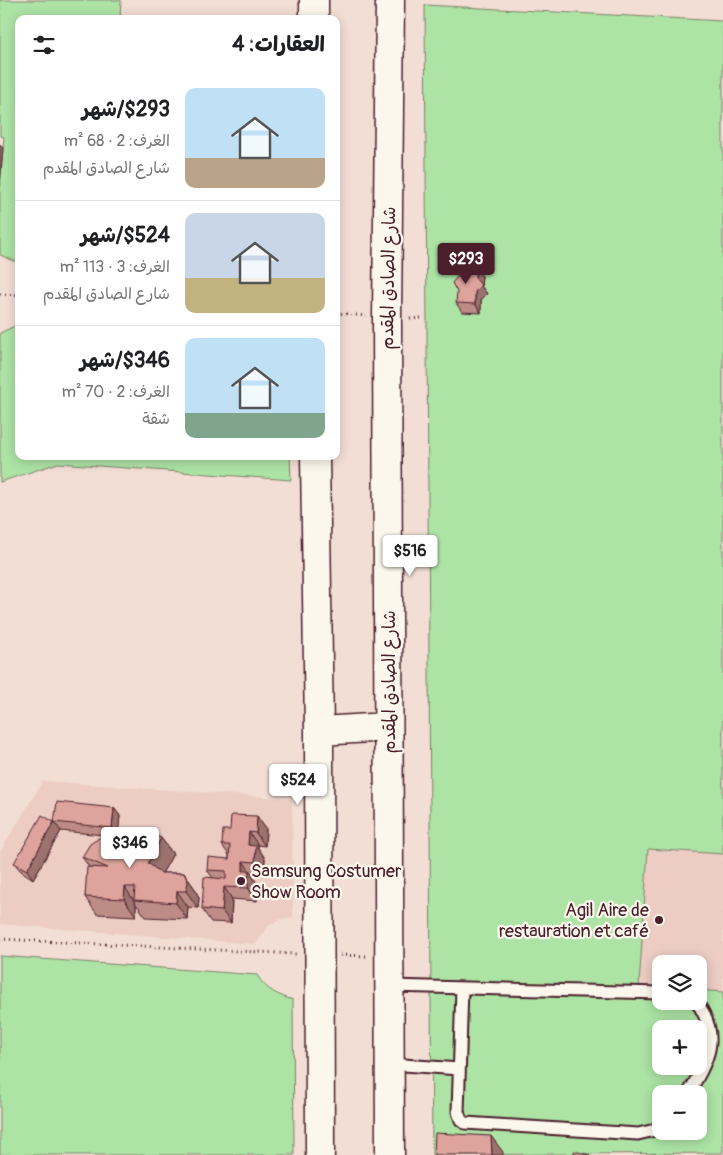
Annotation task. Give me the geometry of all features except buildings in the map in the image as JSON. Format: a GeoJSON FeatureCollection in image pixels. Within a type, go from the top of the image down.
{"type":"FeatureCollection","features":[{"type":"Feature","properties":{"kind":"main road"},"geometry":{"type":"LineString","coordinates":[[314,0],[314,15]]}},
{"type":"Feature","properties":{"kind":"main road","name":"شارع الصادق المقدم"},"geometry":{"type":"LineString","coordinates":[[390,0],[387,319],[390,1155]]}},
{"type":"Feature","properties":{"kind":"main road"},"geometry":{"type":"LineString","coordinates":[[314,460],[321,955],[320,1155]]}},
{"type":"Feature","properties":{"kind":"main road"},"geometry":{"type":"LineString","coordinates":[[319,731],[388,727]]}},
{"type":"Feature","properties":{"kind":"lane"},"geometry":{"type":"LineString","coordinates":[[390,986],[652,994]]}},
{"type":"Feature","properties":{"kind":"lane"},"geometry":{"type":"LineString","coordinates":[[462,988],[458,1112],[461,1120],[465,1123],[638,1134],[652,1130]]}},
{"type":"Feature","properties":{"kind":"lane"},"geometry":{"type":"LineString","coordinates":[[693,1085],[708,1061],[711,1034],[706,1015],[702,1010]]}},
{"type":"Feature","properties":{"kind":"lane"},"geometry":{"type":"LineString","coordinates":[[390,1064],[459,1069]]}},
{"type":"Feature","properties":{"kind":"path"},"geometry":{"type":"LineString","coordinates":[[0,294],[15,295]]}},
{"type":"Feature","properties":{"kind":"path"},"geometry":{"type":"LineString","coordinates":[[0,939],[321,955],[390,956]]}},
{"type":"Feature","properties":{"kind":"shaded area"},"geometry":{"type":"Polygon","coordinates":[[[43,781],[292,799],[293,918],[281,919],[267,927],[256,944],[0,924],[0,852],[43,781]]]}},
{"type":"Feature","properties":{"kind":"shaded area"},"geometry":{"type":"Polygon","coordinates":[[[648,849],[723,854],[723,992],[707,991],[707,955],[652,955],[652,988],[639,987],[648,849]]]}},
{"type":"Feature","properties":{"kind":"green space"},"geometry":{"type":"Polygon","coordinates":[[[0,0],[121,0],[120,15],[15,15],[15,261],[0,255],[0,186],[4,137],[0,136],[0,0]]]}},
{"type":"Feature","properties":{"kind":"green space"},"geometry":{"type":"Polygon","coordinates":[[[425,5],[723,21],[723,854],[648,849],[639,986],[652,987],[652,1010],[707,1010],[707,991],[723,992],[723,1153],[432,1155],[425,5]]]}},
{"type":"Feature","properties":{"kind":"green space"},"geometry":{"type":"Polygon","coordinates":[[[15,326],[15,460],[290,460],[291,480],[58,463],[0,482],[0,333],[15,326]]]}},
{"type":"Feature","properties":{"kind":"green space"},"geometry":{"type":"Polygon","coordinates":[[[0,956],[257,975],[264,985],[272,991],[293,1000],[294,1155],[0,1155],[0,956]]]}},
{"type":"Feature","properties":{"kind":"place","name":"Samsung Costumer Show Room"},"geometry":{"type":"Point","coordinates":[241,881]}},
{"type":"Feature","properties":{"kind":"place","name":"Agil Aire de restauration et café"},"geometry":{"type":"Point","coordinates":[659,920]}}]}
